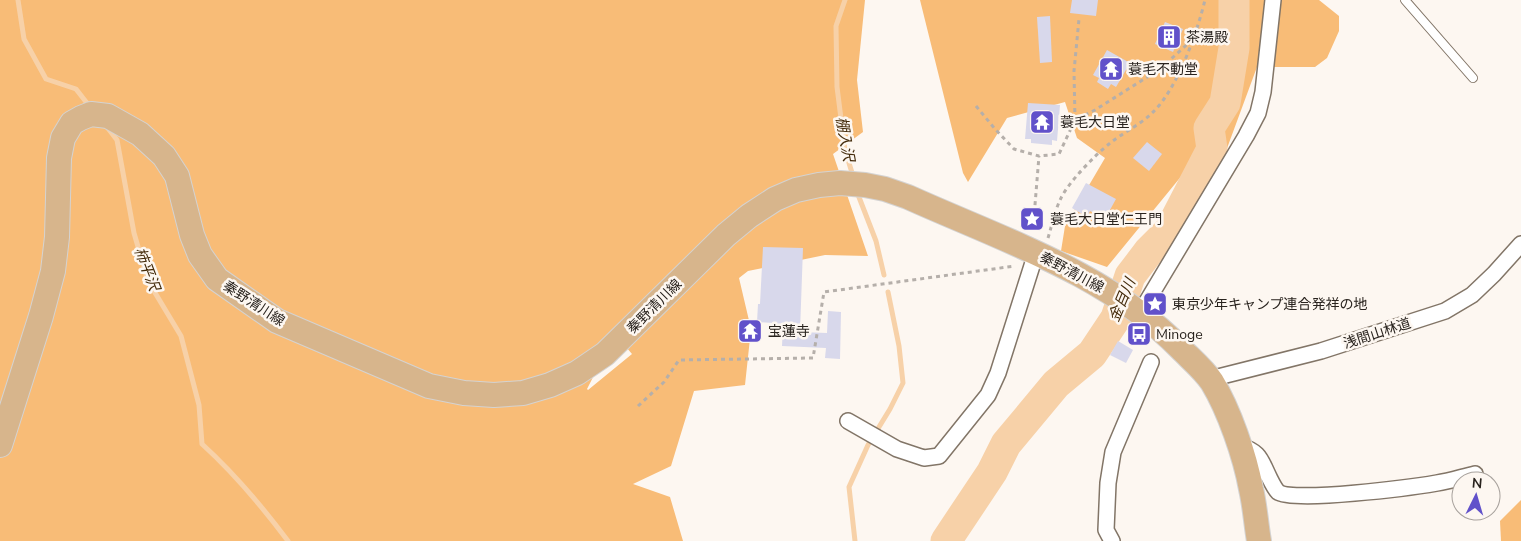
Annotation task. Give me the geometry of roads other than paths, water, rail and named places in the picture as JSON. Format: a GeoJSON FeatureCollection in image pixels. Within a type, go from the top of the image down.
{"type":"FeatureCollection","features":[{"type":"Feature","properties":{"kind":"main road","name":"秦野清川線"},"geometry":{"type":"LineString","coordinates":[[0,445],[41,316],[53,271],[57,237],[59,158],[63,138],[72,123],[91,114],[108,116],[140,134],[164,156],[177,176],[192,235],[200,255],[217,279],[277,321],[429,386],[464,393],[494,395],[524,393],[550,385],[577,373],[605,354],[726,235],[749,216],[775,199],[796,190],[840,183],[885,189],[908,197],[1036,253],[1099,286],[1135,309],[1166,334],[1210,379],[1226,410],[1251,488],[1259,541]]}},
{"type":"Feature","properties":{"kind":"street"},"geometry":{"type":"LineString","coordinates":[[1135,309],[1246,136],[1258,113],[1263,92],[1273,0]]}},
{"type":"Feature","properties":{"kind":"street","name":"浅間山林道"},"geometry":{"type":"LineString","coordinates":[[1210,379],[1321,351],[1445,311],[1472,295],[1521,244]]}},
{"type":"Feature","properties":{"kind":"street"},"geometry":{"type":"LineString","coordinates":[[848,421],[897,449],[924,458],[939,456],[988,396],[998,373],[1036,253]]}},
{"type":"Feature","properties":{"kind":"street"},"geometry":{"type":"LineString","coordinates":[[1112,541],[1106,530],[1108,483],[1113,452],[1151,362]]}},
{"type":"Feature","properties":{"kind":"street"},"geometry":{"type":"LineString","coordinates":[[1238,444],[1252,449],[1258,455],[1272,484],[1278,492],[1285,494],[1299,496],[1327,495],[1408,487],[1451,480]]}},
{"type":"Feature","properties":{"kind":"lane"},"geometry":{"type":"LineString","coordinates":[[1405,0],[1473,78]]}},
{"type":"Feature","properties":{"kind":"waterway","name":"柿平沢"},"geometry":{"type":"LineString","coordinates":[[18,0],[24,39],[46,79],[76,89],[90,107]]}},
{"type":"Feature","properties":{"kind":"waterway","name":"棚入沢"},"geometry":{"type":"LineString","coordinates":[[845,0],[836,26],[837,87],[845,150],[853,176]]}},
{"type":"Feature","properties":{"kind":"waterway","name":"金目川"},"geometry":{"type":"LineString","coordinates":[[946,541],[992,472],[1006,444],[1056,384],[1092,354],[1116,318],[1130,276],[1149,251],[1170,230],[1212,149],[1209,128],[1225,103],[1234,48],[1234,0]]}},
{"type":"Feature","properties":{"kind":"waterway","name":"柿平沢"},"geometry":{"type":"LineString","coordinates":[[107,127],[117,140],[134,233],[148,281],[181,336],[199,405],[202,444],[247,490],[288,541]]}},
{"type":"Feature","properties":{"kind":"waterway","name":"棚入沢"},"geometry":{"type":"LineString","coordinates":[[857,192],[876,241],[884,275]]}},
{"type":"Feature","properties":{"kind":"waterway","name":"棚入沢"},"geometry":{"type":"LineString","coordinates":[[855,541],[849,487],[868,445],[903,383],[899,346],[888,292]]}},
{"type":"Feature","properties":{"kind":"place","name":"茶湯殿"},"geometry":{"type":"Point","coordinates":[1169,37]}},
{"type":"Feature","properties":{"kind":"place","name":"蓑毛不動堂"},"geometry":{"type":"Point","coordinates":[1111,69]}},
{"type":"Feature","properties":{"kind":"place","name":"蓑毛大日堂"},"geometry":{"type":"Point","coordinates":[1042,122]}},
{"type":"Feature","properties":{"kind":"place","name":"蓑毛大日堂仁王門"},"geometry":{"type":"Point","coordinates":[1032,219]}},
{"type":"Feature","properties":{"kind":"place","name":"東京少年キャンプ連合発祥の地"},"geometry":{"type":"Point","coordinates":[1155,304]}},
{"type":"Feature","properties":{"kind":"place","name":"宝蓮寺"},"geometry":{"type":"Point","coordinates":[750,331]}},
{"type":"Feature","properties":{"kind":"place","name":"Minoge"},"geometry":{"type":"Point","coordinates":[1139,334]}}]}
